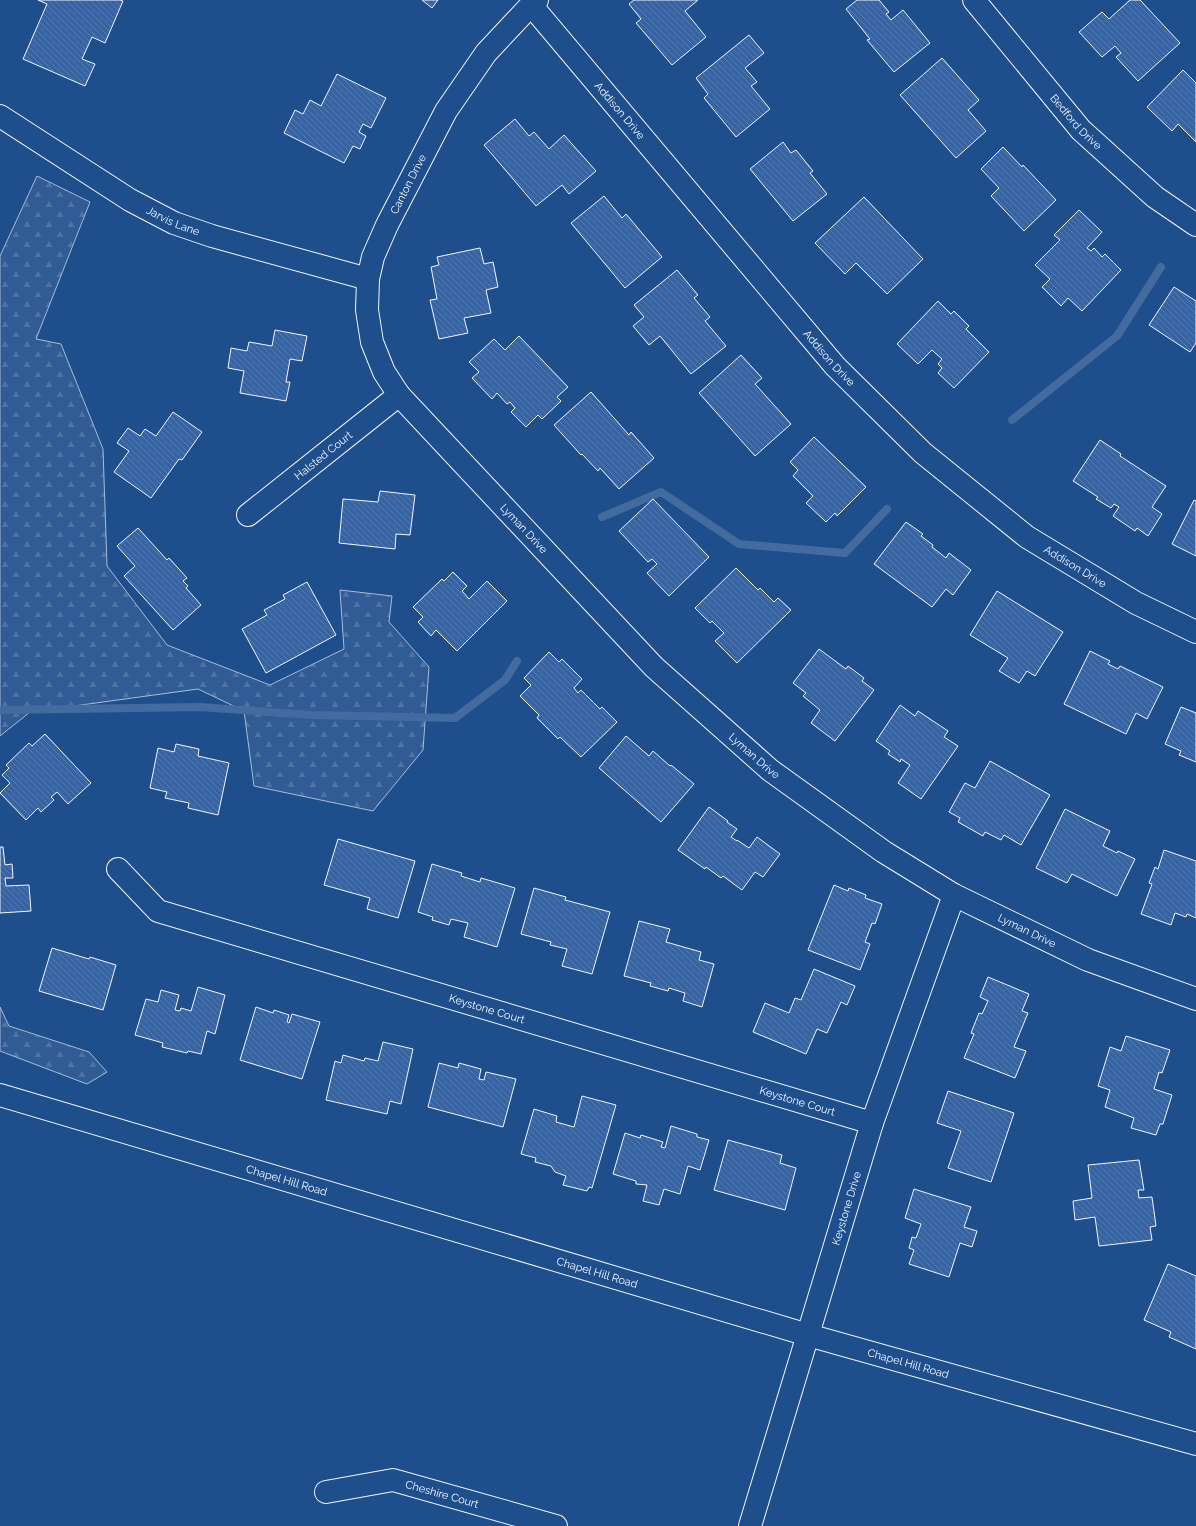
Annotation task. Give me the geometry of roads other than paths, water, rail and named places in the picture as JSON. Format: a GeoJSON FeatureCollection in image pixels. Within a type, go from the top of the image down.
{"type":"FeatureCollection","features":[{"type":"Feature","properties":{"kind":"street","name":"Bedford Drive"},"geometry":{"type":"LineString","coordinates":[[974,0],[1081,130],[1155,197],[1196,226]]}},
{"type":"Feature","properties":{"kind":"street","name":"Canton Drive"},"geometry":{"type":"LineString","coordinates":[[399,395],[384,372],[372,342],[367,310],[368,279],[373,257],[387,225],[446,111],[486,53],[534,3]]}},
{"type":"Feature","properties":{"kind":"street","name":"Addison Drive"},"geometry":{"type":"LineString","coordinates":[[534,3],[835,366],[922,453],[1027,537],[1136,603],[1196,632]]}},
{"type":"Feature","properties":{"kind":"street","name":"Jarvis Lane"},"geometry":{"type":"LineString","coordinates":[[0,116],[130,200],[174,223],[212,236],[368,279]]}},
{"type":"Feature","properties":{"kind":"street","name":"Halsted Court"},"geometry":{"type":"LineString","coordinates":[[248,515],[399,395]]}},
{"type":"Feature","properties":{"kind":"street","name":"Lyman Drive"},"geometry":{"type":"LineString","coordinates":[[399,395],[654,667],[770,770],[884,852],[954,895],[1088,960],[1196,999]]}},
{"type":"Feature","properties":{"kind":"street","name":"Keystone Court"},"geometry":{"type":"LineString","coordinates":[[118,869],[158,911],[872,1123]]}},
{"type":"Feature","properties":{"kind":"street","name":"Keystone Drive"},"geometry":{"type":"LineString","coordinates":[[750,1526],[872,1123],[954,895]]}},
{"type":"Feature","properties":{"kind":"street","name":"Chapel Hill Road"},"geometry":{"type":"LineString","coordinates":[[0,1095],[808,1336],[1196,1444]]}},
{"type":"Feature","properties":{"kind":"street","name":"Cheshire Court"},"geometry":{"type":"LineString","coordinates":[[326,1492],[393,1480],[556,1526]]}},
{"type":"Feature","properties":{"kind":"waterway"},"geometry":{"type":"LineString","coordinates":[[1012,420],[1117,336],[1161,267]]}},
{"type":"Feature","properties":{"kind":"waterway"},"geometry":{"type":"LineString","coordinates":[[602,517],[661,492],[739,544],[845,553],[887,509]]}},
{"type":"Feature","properties":{"kind":"waterway"},"geometry":{"type":"LineString","coordinates":[[0,711],[200,707],[311,715],[455,718],[505,680],[517,661]]}}]}
